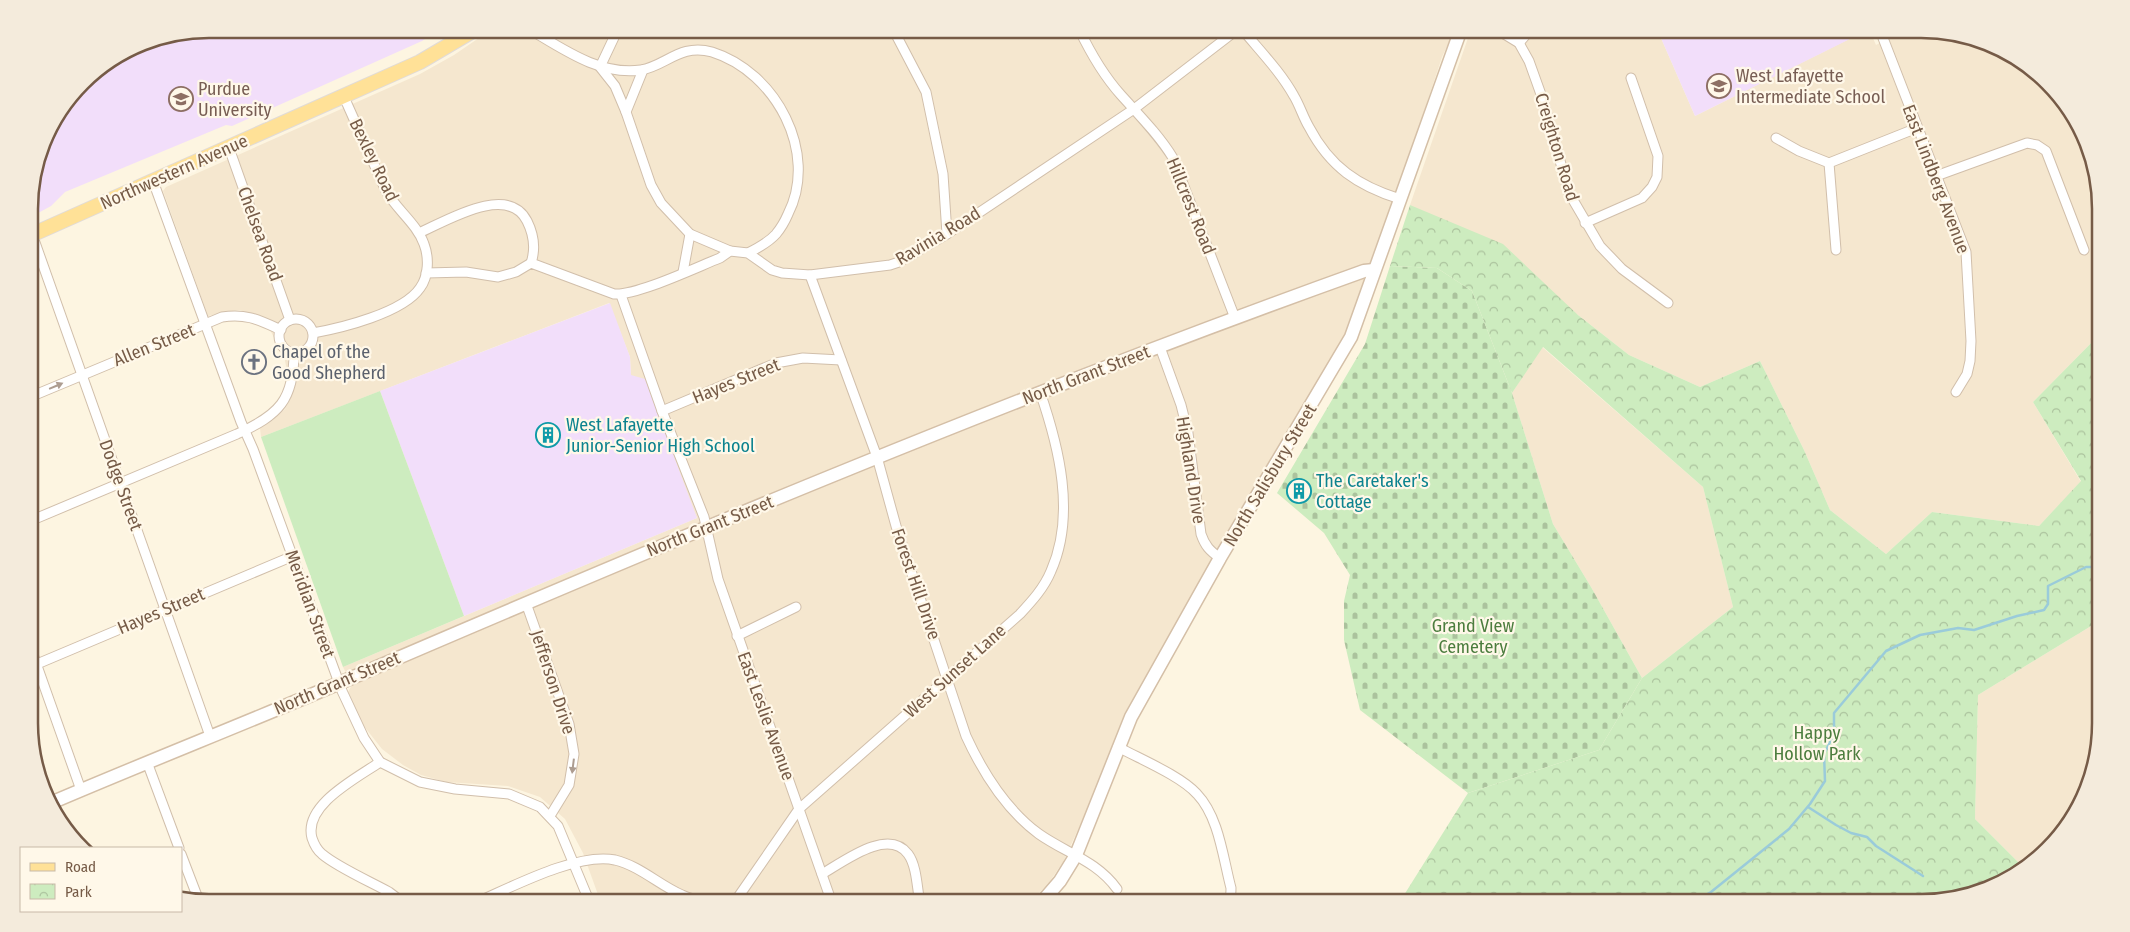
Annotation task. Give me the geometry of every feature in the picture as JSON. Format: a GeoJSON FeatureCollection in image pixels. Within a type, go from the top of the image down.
{"type":"FeatureCollection","features":[{"type":"Feature","properties":{"kind":"main road","name":"Northwestern Avenue"},"geometry":{"type":"LineString","coordinates":[[38,231],[344,97],[420,62],[461,38]]}},
{"type":"Feature","properties":{"kind":"street"},"geometry":{"type":"LineString","coordinates":[[544,38],[600,67],[615,71],[643,70],[675,55],[691,50],[711,52],[728,58],[764,86],[776,100],[791,128],[799,167],[796,191],[791,208],[776,234],[748,253]]}},
{"type":"Feature","properties":{"kind":"street"},"geometry":{"type":"LineString","coordinates":[[600,67],[614,38]]}},
{"type":"Feature","properties":{"kind":"street"},"geometry":{"type":"LineString","coordinates":[[898,38],[926,92],[942,174],[947,234]]}},
{"type":"Feature","properties":{"kind":"street","name":"Hillcrest Road"},"geometry":{"type":"LineString","coordinates":[[1084,38],[1100,68],[1165,145],[1173,158],[1235,318]]}},
{"type":"Feature","properties":{"kind":"street","name":"Ravinia Road"},"geometry":{"type":"LineString","coordinates":[[690,234],[730,251],[748,253],[772,270],[810,275],[890,265],[899,262],[947,234],[1134,108],[1226,38]]}},
{"type":"Feature","properties":{"kind":"street"},"geometry":{"type":"LineString","coordinates":[[1250,38],[1279,72],[1295,97],[1309,128],[1329,158],[1365,186],[1400,199]]}},
{"type":"Feature","properties":{"kind":"street","name":"North Salisbury Street"},"geometry":{"type":"LineString","coordinates":[[1049,894],[1060,881],[1076,855],[1088,829],[1131,717],[1220,558],[1351,337],[1458,38]]}},
{"type":"Feature","properties":{"kind":"street","name":"Creighton Road"},"geometry":{"type":"LineString","coordinates":[[1510,38],[1518,43],[1529,61],[1569,193],[1585,223],[1612,261],[1668,303]]}},
{"type":"Feature","properties":{"kind":"street"},"geometry":{"type":"LineString","coordinates":[[1518,43],[1523,38]]}},
{"type":"Feature","properties":{"kind":"street","name":"East Lindberg Avenue"},"geometry":{"type":"LineString","coordinates":[[1883,38],[1916,128],[1966,252],[1970,361],[1968,374],[1956,392]]}},
{"type":"Feature","properties":{"kind":"street"},"geometry":{"type":"LineString","coordinates":[[600,67],[615,86],[651,185],[661,203],[690,234],[683,272]]}},
{"type":"Feature","properties":{"kind":"street"},"geometry":{"type":"LineString","coordinates":[[626,112],[643,70]]}},
{"type":"Feature","properties":{"kind":"street"},"geometry":{"type":"LineString","coordinates":[[1585,223],[1642,198],[1652,187],[1657,177],[1658,156],[1631,78]]}},
{"type":"Feature","properties":{"kind":"street","name":"Bexley Road"},"geometry":{"type":"LineString","coordinates":[[344,97],[386,191],[392,201],[419,232]]}},
{"type":"Feature","properties":{"kind":"street"},"geometry":{"type":"LineString","coordinates":[[1776,138],[1798,151],[1829,163],[1916,128]]}},
{"type":"Feature","properties":{"kind":"street"},"geometry":{"type":"LineString","coordinates":[[1936,176],[2027,143],[2038,144],[2046,151],[2084,250]]}},
{"type":"Feature","properties":{"kind":"street","name":"Chelsea Road"},"geometry":{"type":"LineString","coordinates":[[229,148],[290,320]]}},
{"type":"Feature","properties":{"kind":"street"},"geometry":{"type":"LineString","coordinates":[[1829,163],[1836,250]]}},
{"type":"Feature","properties":{"kind":"street","name":"Meridian Street"},"geometry":{"type":"LineString","coordinates":[[152,181],[245,431],[254,449],[339,683],[364,738],[380,762],[420,782],[455,789],[509,794],[540,808],[558,826],[586,894]]}},
{"type":"Feature","properties":{"kind":"street"},"geometry":{"type":"LineString","coordinates":[[313,333],[353,325],[412,298],[421,287],[426,273],[427,257],[419,232],[483,206],[496,203],[515,208],[525,217],[531,228],[534,252],[531,263],[516,272],[498,277],[466,272],[426,273]]}},
{"type":"Feature","properties":{"kind":"street"},"geometry":{"type":"LineString","coordinates":[[531,263],[621,295],[636,291],[720,258],[730,251]]}},
{"type":"Feature","properties":{"kind":"street","name":"Dodge Street"},"geometry":{"type":"LineString","coordinates":[[38,257],[210,736]]}},
{"type":"Feature","properties":{"kind":"street","name":"North Grant Street"},"geometry":{"type":"LineString","coordinates":[[56,801],[877,457],[1040,392],[1235,318],[1364,270],[1374,270]]}},
{"type":"Feature","properties":{"kind":"street","name":"Forest Hill Drive"},"geometry":{"type":"LineString","coordinates":[[810,275],[877,457],[896,526],[966,736],[989,780],[1008,806],[1040,835],[1101,871],[1117,889]]}},
{"type":"Feature","properties":{"kind":"street","name":"East Leslie Avenue"},"geometry":{"type":"LineString","coordinates":[[621,295],[706,527],[718,579],[737,636],[829,894]]}},
{"type":"Feature","properties":{"kind":"street","name":"Allen Street"},"geometry":{"type":"LineString","coordinates":[[38,394],[222,317],[237,315],[257,319],[281,330]]}},
{"type":"Feature","properties":{"kind":"street"},"geometry":{"type":"LineString","coordinates":[[290,320],[305,321],[313,333],[311,343],[300,352],[294,352],[282,344],[281,330],[290,320]]}},
{"type":"Feature","properties":{"kind":"street","name":"Highland Drive"},"geometry":{"type":"LineString","coordinates":[[1160,347],[1181,405],[1188,433],[1201,534],[1204,544],[1220,558]]}},
{"type":"Feature","properties":{"kind":"street"},"geometry":{"type":"LineString","coordinates":[[38,518],[245,431],[267,418],[285,399],[291,387],[294,372],[294,352]]}},
{"type":"Feature","properties":{"kind":"street","name":"Hayes Street"},"geometry":{"type":"LineString","coordinates":[[662,411],[776,363],[803,358],[841,360]]}},
{"type":"Feature","properties":{"kind":"street","name":"West Sunset Lane"},"geometry":{"type":"LineString","coordinates":[[740,894],[799,809],[948,678],[1034,598],[1051,570],[1060,534],[1061,480],[1056,444],[1040,392]]}},
{"type":"Feature","properties":{"kind":"street","name":"Hayes Street"},"geometry":{"type":"LineString","coordinates":[[38,664],[292,556]]}},
{"type":"Feature","properties":{"kind":"street","name":"Jefferson Drive"},"geometry":{"type":"LineString","coordinates":[[526,603],[570,724],[574,754],[569,785],[550,816]]}},
{"type":"Feature","properties":{"kind":"street"},"geometry":{"type":"LineString","coordinates":[[737,636],[796,607]]}},
{"type":"Feature","properties":{"kind":"street"},"geometry":{"type":"LineString","coordinates":[[38,679],[81,790]]}},
{"type":"Feature","properties":{"kind":"street"},"geometry":{"type":"LineString","coordinates":[[1118,747],[1192,788],[1202,801],[1213,821],[1231,894]]}},
{"type":"Feature","properties":{"kind":"street"},"geometry":{"type":"LineString","coordinates":[[147,762],[179,847]]}},
{"type":"Feature","properties":{"kind":"street"},"geometry":{"type":"LineString","coordinates":[[380,762],[321,805],[311,824],[311,832],[314,844],[320,852],[392,894]]}},
{"type":"Feature","properties":{"kind":"street"},"geometry":{"type":"LineString","coordinates":[[822,874],[861,851],[884,844],[897,845],[909,854],[914,868],[918,894]]}},
{"type":"Feature","properties":{"kind":"street"},"geometry":{"type":"LineString","coordinates":[[182,857],[196,893]]}},
{"type":"Feature","properties":{"kind":"street"},"geometry":{"type":"LineString","coordinates":[[496,894],[574,862],[613,860],[634,868],[679,894]]}},
{"type":"Feature","properties":{"kind":"shaded area","name":"Purdue University"},"geometry":{"type":"Polygon","coordinates":[[[427,38],[232,126],[226,125],[65,192],[51,206],[38,213],[39,187],[43,165],[55,133],[66,114],[96,80],[114,66],[133,55],[154,47],[187,39],[427,38]]]}},
{"type":"Feature","properties":{"kind":"shaded area"},"geometry":{"type":"Polygon","coordinates":[[[479,38],[1451,38],[1442,57],[1403,175],[1373,254],[1354,312],[1342,340],[1227,532],[1125,713],[1095,793],[1063,862],[1038,894],[598,894],[583,853],[565,819],[540,797],[508,786],[446,782],[421,775],[403,765],[382,749],[363,725],[348,692],[352,685],[343,667],[697,518],[631,375],[630,357],[609,303],[261,437],[260,428],[272,421],[285,409],[291,398],[285,384],[286,366],[284,356],[264,319],[240,310],[208,316],[163,191],[166,187],[420,74],[454,55],[479,38]]]}},
{"type":"Feature","properties":{"kind":"shaded area"},"geometry":{"type":"Polygon","coordinates":[[[1468,38],[1661,38],[1695,116],[1851,38],[1873,38],[1876,45],[1890,38],[1943,39],[1987,51],[2007,60],[2025,73],[2057,105],[2070,123],[2087,165],[2092,209],[2092,342],[2033,402],[2081,482],[2039,526],[1932,512],[1886,554],[1830,510],[1804,450],[1760,361],[1700,387],[1629,355],[1578,315],[1410,205],[1468,38]]]}},
{"type":"Feature","properties":{"kind":"shaded area","name":"West Lafayette Intermediate School"},"geometry":{"type":"Polygon","coordinates":[[[1661,38],[1852,38],[1695,116],[1661,38]]]}},
{"type":"Feature","properties":{"kind":"shaded area"},"geometry":{"type":"Polygon","coordinates":[[[610,303],[630,357],[631,375],[645,379],[697,518],[464,616],[380,391],[610,303]]]}},
{"type":"Feature","properties":{"kind":"shaded area"},"geometry":{"type":"Polygon","coordinates":[[[1542,347],[1703,487],[1733,607],[1642,678],[1553,524],[1512,393],[1542,347]]]}},
{"type":"Feature","properties":{"kind":"shaded area"},"geometry":{"type":"Polygon","coordinates":[[[2092,625],[2091,745],[2083,778],[2070,809],[2057,827],[2042,844],[2019,863],[1975,819],[1978,695],[2092,625]]]}},
{"type":"Feature","properties":{"kind":"green space","name":"Happy Hollow Park"},"geometry":{"type":"Polygon","coordinates":[[[1410,205],[1503,244],[1578,315],[1629,355],[1700,387],[1760,361],[1804,450],[1830,510],[1886,554],[1932,512],[2039,526],[2081,481],[2033,402],[2092,342],[2092,625],[1978,695],[1975,819],[2019,863],[2007,872],[1976,885],[1955,891],[1932,894],[1405,894],[1468,793],[1599,750],[1642,678],[1733,607],[1703,487],[1543,347],[1512,393],[1472,291],[1437,268],[1390,266],[1410,205]]]}},
{"type":"Feature","properties":{"kind":"green space","name":"Grand View Cemetery"},"geometry":{"type":"Polygon","coordinates":[[[1390,266],[1437,268],[1472,291],[1512,393],[1553,524],[1642,678],[1599,750],[1468,793],[1360,710],[1344,640],[1344,601],[1350,575],[1324,533],[1277,493],[1365,344],[1390,266]]]}},
{"type":"Feature","properties":{"kind":"green space"},"geometry":{"type":"Polygon","coordinates":[[[380,391],[464,616],[343,667],[261,437],[380,391]]]}},
{"type":"Feature","properties":{"kind":"waterway"},"geometry":{"type":"LineString","coordinates":[[1707,894],[1789,829],[1810,804],[1825,781],[1824,754],[1834,734],[1834,713],[1886,651],[1920,635],[1958,628],[1974,630],[2017,616],[2044,610],[2048,604],[2048,586],[2086,567],[2092,567]]}},
{"type":"Feature","properties":{"kind":"waterway"},"geometry":{"type":"LineString","coordinates":[[1808,807],[1851,833],[1867,837],[1876,846],[1923,876]]}},
{"type":"Feature","properties":{"kind":"place","name":"West Lafayette Intermediate School"},"geometry":{"type":"Point","coordinates":[1719,86]}},
{"type":"Feature","properties":{"kind":"place","name":"Purdue University"},"geometry":{"type":"Point","coordinates":[181,99]}},
{"type":"Feature","properties":{"kind":"place","name":"Chapel of the Good Shepherd"},"geometry":{"type":"Point","coordinates":[254,362]}},
{"type":"Feature","properties":{"kind":"place","name":"West Lafayette Junior-Senior High School"},"geometry":{"type":"Point","coordinates":[548,435]}},
{"type":"Feature","properties":{"kind":"place","name":"The Caretaker's Cottage"},"geometry":{"type":"Point","coordinates":[1299,491]}}]}
